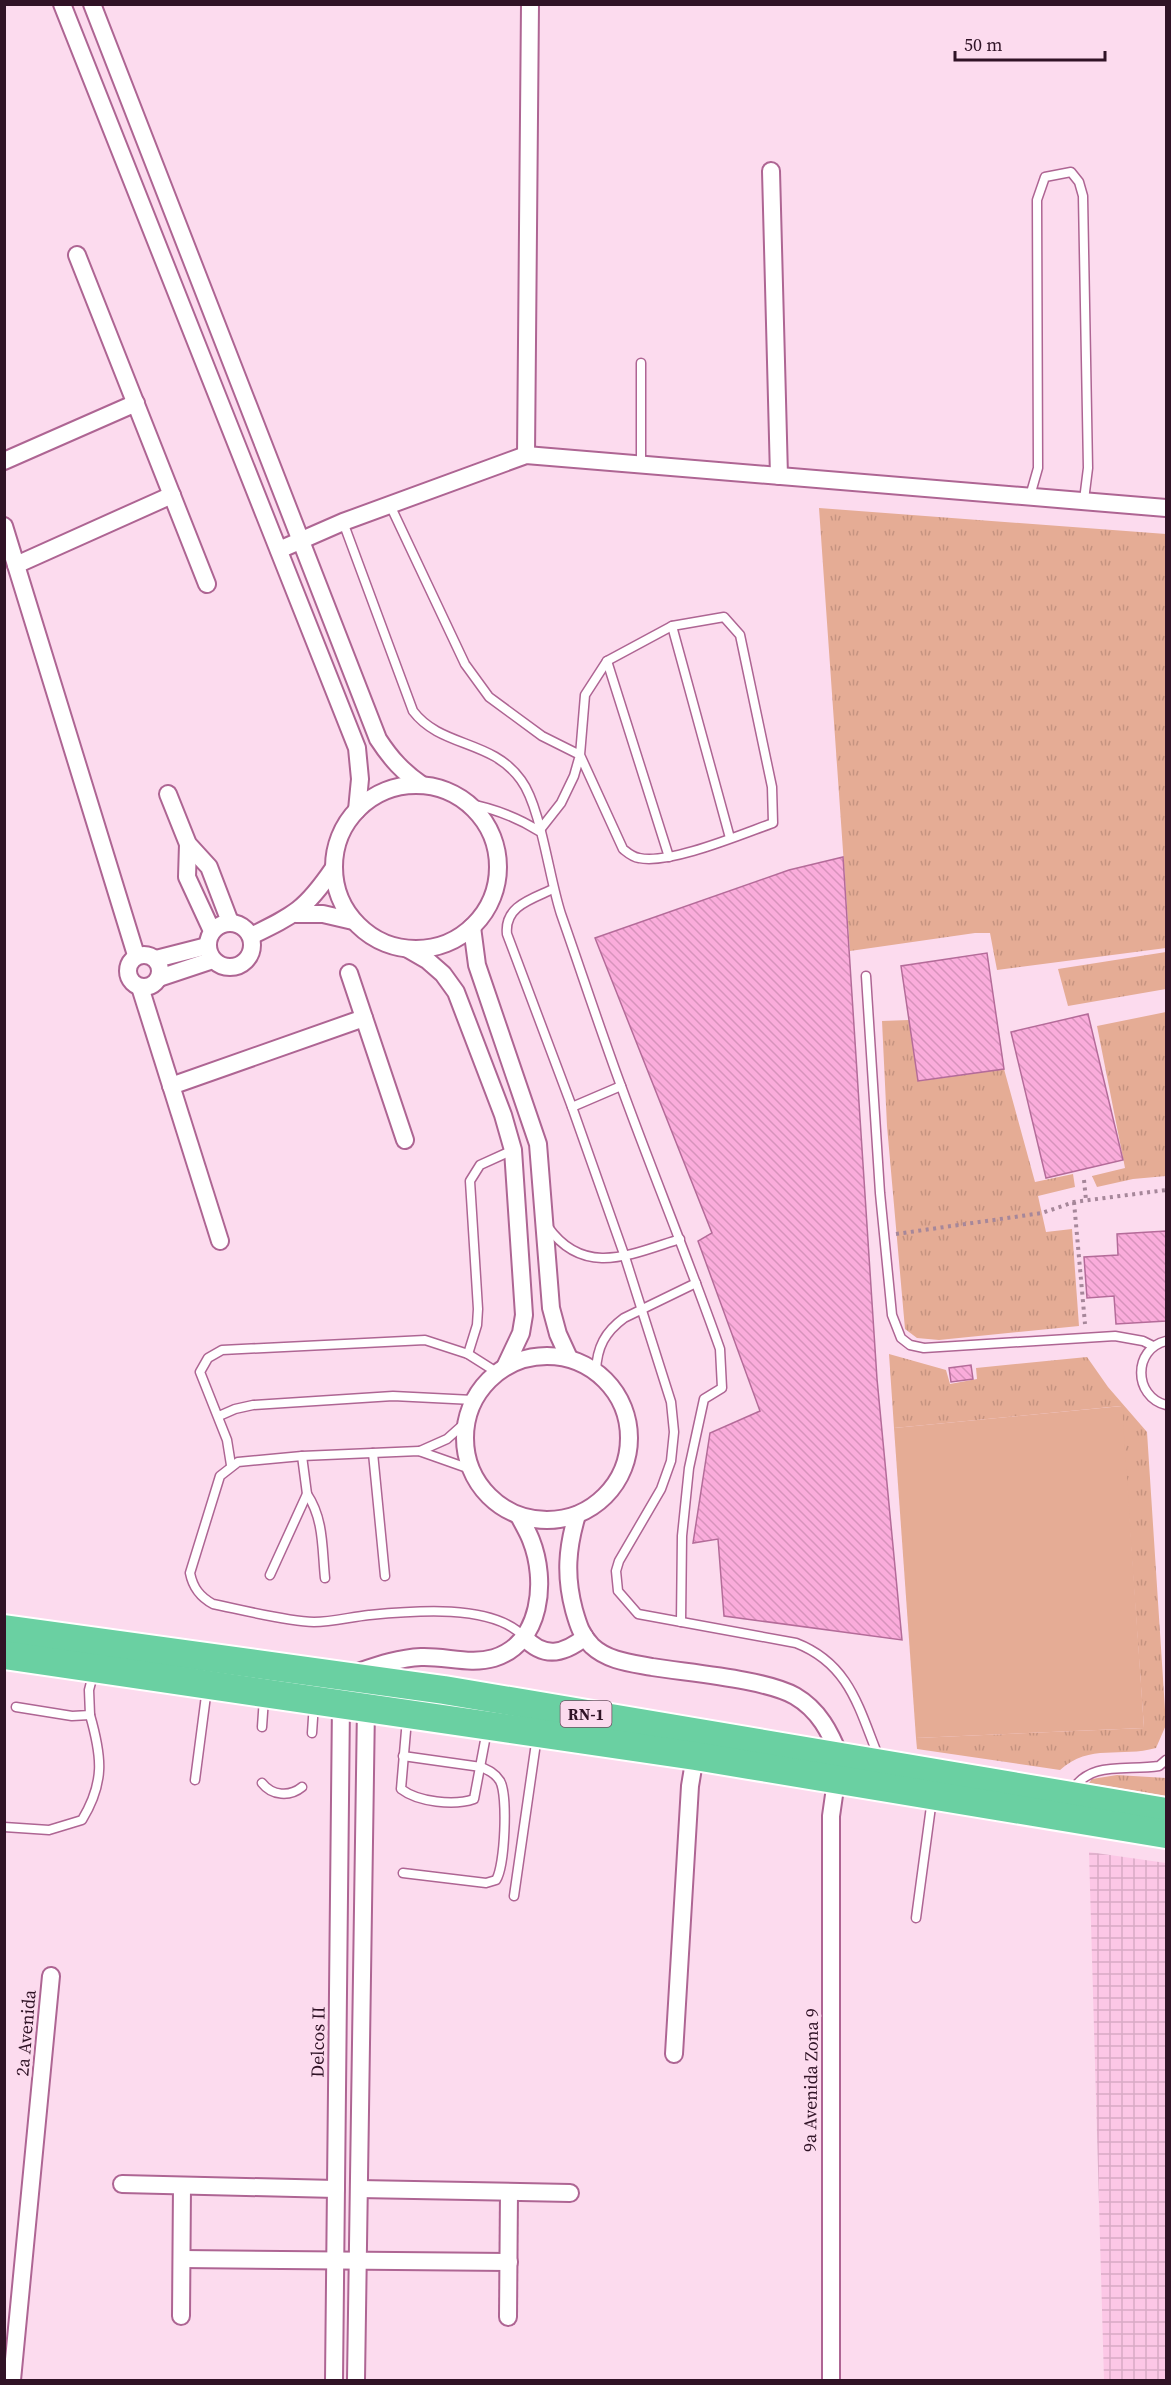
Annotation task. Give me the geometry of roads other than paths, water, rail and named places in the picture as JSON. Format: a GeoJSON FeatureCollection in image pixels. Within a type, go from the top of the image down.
{"type":"FeatureCollection","features":[{"type":"Feature","properties":{"kind":"highway","name":"RN-1"},"geometry":{"type":"LineString","coordinates":[[4,1629],[342,1697],[408,1713],[695,1756],[838,1769],[881,1764],[1167,1812]]}},
{"type":"Feature","properties":{"kind":"highway","name":"RN-1"},"geometry":{"type":"LineString","coordinates":[[4,1655],[264,1692],[342,1697],[444,1690],[838,1769],[933,1796],[1167,1834]]}},
{"type":"Feature","properties":{"kind":"street"},"geometry":{"type":"LineString","coordinates":[[63,4],[357,748],[360,779],[357,810]]}},
{"type":"Feature","properties":{"kind":"street"},"geometry":{"type":"LineString","coordinates":[[92,4],[378,739],[405,773],[422,785]]}},
{"type":"Feature","properties":{"kind":"street"},"geometry":{"type":"LineString","coordinates":[[526,455],[530,4]]}},
{"type":"Feature","properties":{"kind":"street"},"geometry":{"type":"LineString","coordinates":[[771,171],[779,476]]}},
{"type":"Feature","properties":{"kind":"street"},"geometry":{"type":"LineString","coordinates":[[77,255],[207,584]]}},
{"type":"Feature","properties":{"kind":"street"},"geometry":{"type":"LineString","coordinates":[[4,461],[136,403]]}},
{"type":"Feature","properties":{"kind":"street"},"geometry":{"type":"LineString","coordinates":[[279,550],[343,522],[526,455],[1167,508]]}},
{"type":"Feature","properties":{"kind":"street"},"geometry":{"type":"LineString","coordinates":[[16,565],[172,495]]}},
{"type":"Feature","properties":{"kind":"street"},"geometry":{"type":"LineString","coordinates":[[4,526],[136,955]]}},
{"type":"Feature","properties":{"kind":"street"},"geometry":{"type":"LineString","coordinates":[[408,949],[442,945],[472,927],[491,902],[499,871],[494,840],[478,813],[453,793],[422,785],[398,786],[376,795],[357,810],[339,837],[333,869],[339,896],[353,921],[378,940],[408,949],[427,960],[443,974],[456,992],[503,1115],[513,1150],[524,1315],[521,1333],[502,1370]]}},
{"type":"Feature","properties":{"kind":"street"},"geometry":{"type":"LineString","coordinates":[[168,794],[188,844],[208,867],[230,922]]}},
{"type":"Feature","properties":{"kind":"street"},"geometry":{"type":"LineString","coordinates":[[159,978],[160,968],[156,959],[147,954],[136,955],[129,962],[127,973],[131,982],[140,987],[151,986],[159,978],[211,946],[223,923],[238,924],[251,936],[252,951],[243,964],[227,967],[211,946],[187,877],[188,844]]}},
{"type":"Feature","properties":{"kind":"street"},"geometry":{"type":"LineString","coordinates":[[251,936],[296,914],[316,894],[333,869]]}},
{"type":"Feature","properties":{"kind":"street"},"geometry":{"type":"LineString","coordinates":[[296,914],[323,914],[353,921]]}},
{"type":"Feature","properties":{"kind":"street"},"geometry":{"type":"LineString","coordinates":[[472,927],[477,965],[538,1144],[551,1308],[558,1334],[569,1358]]}},
{"type":"Feature","properties":{"kind":"street"},"geometry":{"type":"LineString","coordinates":[[156,959],[211,946]]}},
{"type":"Feature","properties":{"kind":"street"},"geometry":{"type":"LineString","coordinates":[[350,973],[405,1140]]}},
{"type":"Feature","properties":{"kind":"street"},"geometry":{"type":"LineString","coordinates":[[140,987],[220,1241]]}},
{"type":"Feature","properties":{"kind":"street"},"geometry":{"type":"LineString","coordinates":[[171,1086],[364,1018]]}},
{"type":"Feature","properties":{"kind":"street"},"geometry":{"type":"LineString","coordinates":[[537,1357],[569,1358],[596,1371],[617,1392],[628,1419],[630,1449],[621,1477],[602,1500],[577,1515],[548,1521],[519,1516],[489,1498],[470,1469],[465,1446],[466,1422],[473,1401],[487,1381],[502,1370],[537,1357]]}},
{"type":"Feature","properties":{"kind":"street"},"geometry":{"type":"LineString","coordinates":[[577,1515],[570,1541],[567,1568],[570,1594],[578,1627],[585,1637],[602,1653],[616,1660],[783,1690],[817,1713],[830,1732],[838,1769]]}},
{"type":"Feature","properties":{"kind":"street"},"geometry":{"type":"LineString","coordinates":[[356,2380],[359,2189],[342,1697],[406,1658],[438,1657],[479,1661],[495,1658],[508,1652],[524,1637],[537,1608],[538,1567],[531,1540],[519,1516]]}},
{"type":"Feature","properties":{"kind":"street"},"geometry":{"type":"LineString","coordinates":[[524,1637],[532,1646],[554,1653],[573,1647],[585,1637]]}},
{"type":"Feature","properties":{"kind":"street","name":"Delcos II"},"geometry":{"type":"LineString","coordinates":[[334,2380],[342,1697]]}},
{"type":"Feature","properties":{"kind":"street"},"geometry":{"type":"LineString","coordinates":[[674,2054],[690,1786],[695,1756]]}},
{"type":"Feature","properties":{"kind":"street","name":"9a Avenida Zona 9"},"geometry":{"type":"LineString","coordinates":[[831,2380],[831,1816],[838,1769]]}},
{"type":"Feature","properties":{"kind":"street","name":"2a Avenida"},"geometry":{"type":"LineString","coordinates":[[12,2380],[12,2316],[51,1976]]}},
{"type":"Feature","properties":{"kind":"street"},"geometry":{"type":"LineString","coordinates":[[122,2184],[336,2189]]}},
{"type":"Feature","properties":{"kind":"street"},"geometry":{"type":"LineString","coordinates":[[181,2316],[182,2186]]}},
{"type":"Feature","properties":{"kind":"street"},"geometry":{"type":"LineString","coordinates":[[359,2189],[570,2193]]}},
{"type":"Feature","properties":{"kind":"street"},"geometry":{"type":"LineString","coordinates":[[508,2317],[509,2192]]}},
{"type":"Feature","properties":{"kind":"street"},"geometry":{"type":"LineString","coordinates":[[182,2259],[508,2262]]}},
{"type":"Feature","properties":{"kind":"lane"},"geometry":{"type":"LineString","coordinates":[[1030,496],[1038,468],[1037,200],[1039,187],[1045,177],[1071,172],[1079,182],[1083,196],[1088,468],[1084,500]]}},
{"type":"Feature","properties":{"kind":"lane"},"geometry":{"type":"LineString","coordinates":[[641,363],[641,465]]}},
{"type":"Feature","properties":{"kind":"lane"},"geometry":{"type":"LineString","coordinates":[[390,505],[465,664],[489,697],[542,736],[580,755],[624,849],[632,856],[641,859],[669,857],[773,823],[772,787],[740,635],[724,617],[672,626],[607,661],[585,694],[580,755],[574,776],[561,803],[539,831]]}},
{"type":"Feature","properties":{"kind":"lane"},"geometry":{"type":"LineString","coordinates":[[343,522],[413,711],[428,728],[495,754],[510,766],[522,781],[531,798],[553,889],[621,1086],[720,1349],[722,1388],[704,1399],[689,1468],[682,1536],[681,1622]]}},
{"type":"Feature","properties":{"kind":"lane"},"geometry":{"type":"LineString","coordinates":[[672,626],[730,838]]}},
{"type":"Feature","properties":{"kind":"lane"},"geometry":{"type":"LineString","coordinates":[[607,661],[669,857]]}},
{"type":"Feature","properties":{"kind":"lane"},"geometry":{"type":"LineString","coordinates":[[465,803],[492,807],[517,817],[539,831]]}},
{"type":"Feature","properties":{"kind":"lane"},"geometry":{"type":"LineString","coordinates":[[553,889],[515,908],[508,917],[506,928],[625,1257],[671,1402],[674,1432],[671,1461],[661,1489],[619,1561],[616,1581],[623,1600],[638,1614],[796,1643],[827,1659],[849,1686],[881,1764]]}},
{"type":"Feature","properties":{"kind":"lane"},"geometry":{"type":"LineString","coordinates":[[866,976],[883,1235],[892,1315],[901,1338],[910,1345],[939,1348],[1086,1337],[1132,1338],[1153,1346]]}},
{"type":"Feature","properties":{"kind":"lane"},"geometry":{"type":"LineString","coordinates":[[572,1107],[621,1086]]}},
{"type":"Feature","properties":{"kind":"lane"},"geometry":{"type":"LineString","coordinates":[[468,1354],[477,1325],[478,1309],[470,1181],[480,1165],[513,1150]]}},
{"type":"Feature","properties":{"kind":"lane"},"geometry":{"type":"LineString","coordinates":[[545,1222],[565,1245],[578,1253],[609,1259],[625,1257],[680,1239]]}},
{"type":"Feature","properties":{"kind":"lane"},"geometry":{"type":"LineString","coordinates":[[596,1371],[598,1352],[606,1335],[624,1318],[696,1283]]}},
{"type":"Feature","properties":{"kind":"lane"},"geometry":{"type":"LineString","coordinates":[[231,1466],[227,1440],[200,1372],[208,1358],[222,1350],[424,1340],[468,1354],[502,1370]]}},
{"type":"Feature","properties":{"kind":"lane"},"geometry":{"type":"LineString","coordinates":[[1167,1341],[1153,1346],[1146,1355],[1140,1377],[1150,1397],[1167,1405]]}},
{"type":"Feature","properties":{"kind":"lane"},"geometry":{"type":"LineString","coordinates":[[219,1416],[235,1408],[265,1404],[393,1396],[473,1401]]}},
{"type":"Feature","properties":{"kind":"lane"},"geometry":{"type":"LineString","coordinates":[[466,1422],[447,1439],[419,1451],[246,1460],[231,1466],[220,1476],[190,1573],[195,1588],[206,1600],[314,1622],[422,1612],[484,1616],[502,1621],[524,1637]]}},
{"type":"Feature","properties":{"kind":"lane"},"geometry":{"type":"LineString","coordinates":[[419,1451],[470,1469]]}},
{"type":"Feature","properties":{"kind":"lane"},"geometry":{"type":"LineString","coordinates":[[373,1453],[385,1576]]}},
{"type":"Feature","properties":{"kind":"lane"},"geometry":{"type":"LineString","coordinates":[[302,1456],[307,1494],[317,1510],[320,1521],[325,1578]]}},
{"type":"Feature","properties":{"kind":"lane"},"geometry":{"type":"LineString","coordinates":[[270,1575],[307,1494]]}},
{"type":"Feature","properties":{"kind":"lane"},"geometry":{"type":"LineString","coordinates":[[4,1827],[50,1830],[82,1820],[94,1799],[100,1774],[97,1741],[90,1715],[89,1690],[95,1668]]}},
{"type":"Feature","properties":{"kind":"lane"},"geometry":{"type":"LineString","coordinates":[[195,1780],[208,1685]]}},
{"type":"Feature","properties":{"kind":"lane"},"geometry":{"type":"LineString","coordinates":[[262,1727],[264,1692]]}},
{"type":"Feature","properties":{"kind":"lane"},"geometry":{"type":"LineString","coordinates":[[312,1733],[342,1697]]}},
{"type":"Feature","properties":{"kind":"lane"},"geometry":{"type":"LineString","coordinates":[[16,1707],[72,1716],[90,1715]]}},
{"type":"Feature","properties":{"kind":"lane"},"geometry":{"type":"LineString","coordinates":[[408,1713],[401,1790],[408,1795],[461,1804],[474,1799],[488,1725]]}},
{"type":"Feature","properties":{"kind":"lane"},"geometry":{"type":"LineString","coordinates":[[513,1896],[537,1732]]}},
{"type":"Feature","properties":{"kind":"lane"},"geometry":{"type":"LineString","coordinates":[[403,1756],[481,1767],[492,1772],[500,1781],[504,1792],[501,1869],[496,1880],[486,1883],[404,1873]]}},
{"type":"Feature","properties":{"kind":"lane"},"geometry":{"type":"LineString","coordinates":[[1069,1795],[1079,1778],[1090,1771],[1147,1768],[1159,1766],[1167,1760]]}},
{"type":"Feature","properties":{"kind":"lane"},"geometry":{"type":"LineString","coordinates":[[262,1783],[274,1793],[289,1794],[302,1787]]}},
{"type":"Feature","properties":{"kind":"lane"},"geometry":{"type":"LineString","coordinates":[[916,1918],[933,1796]]}}]}
